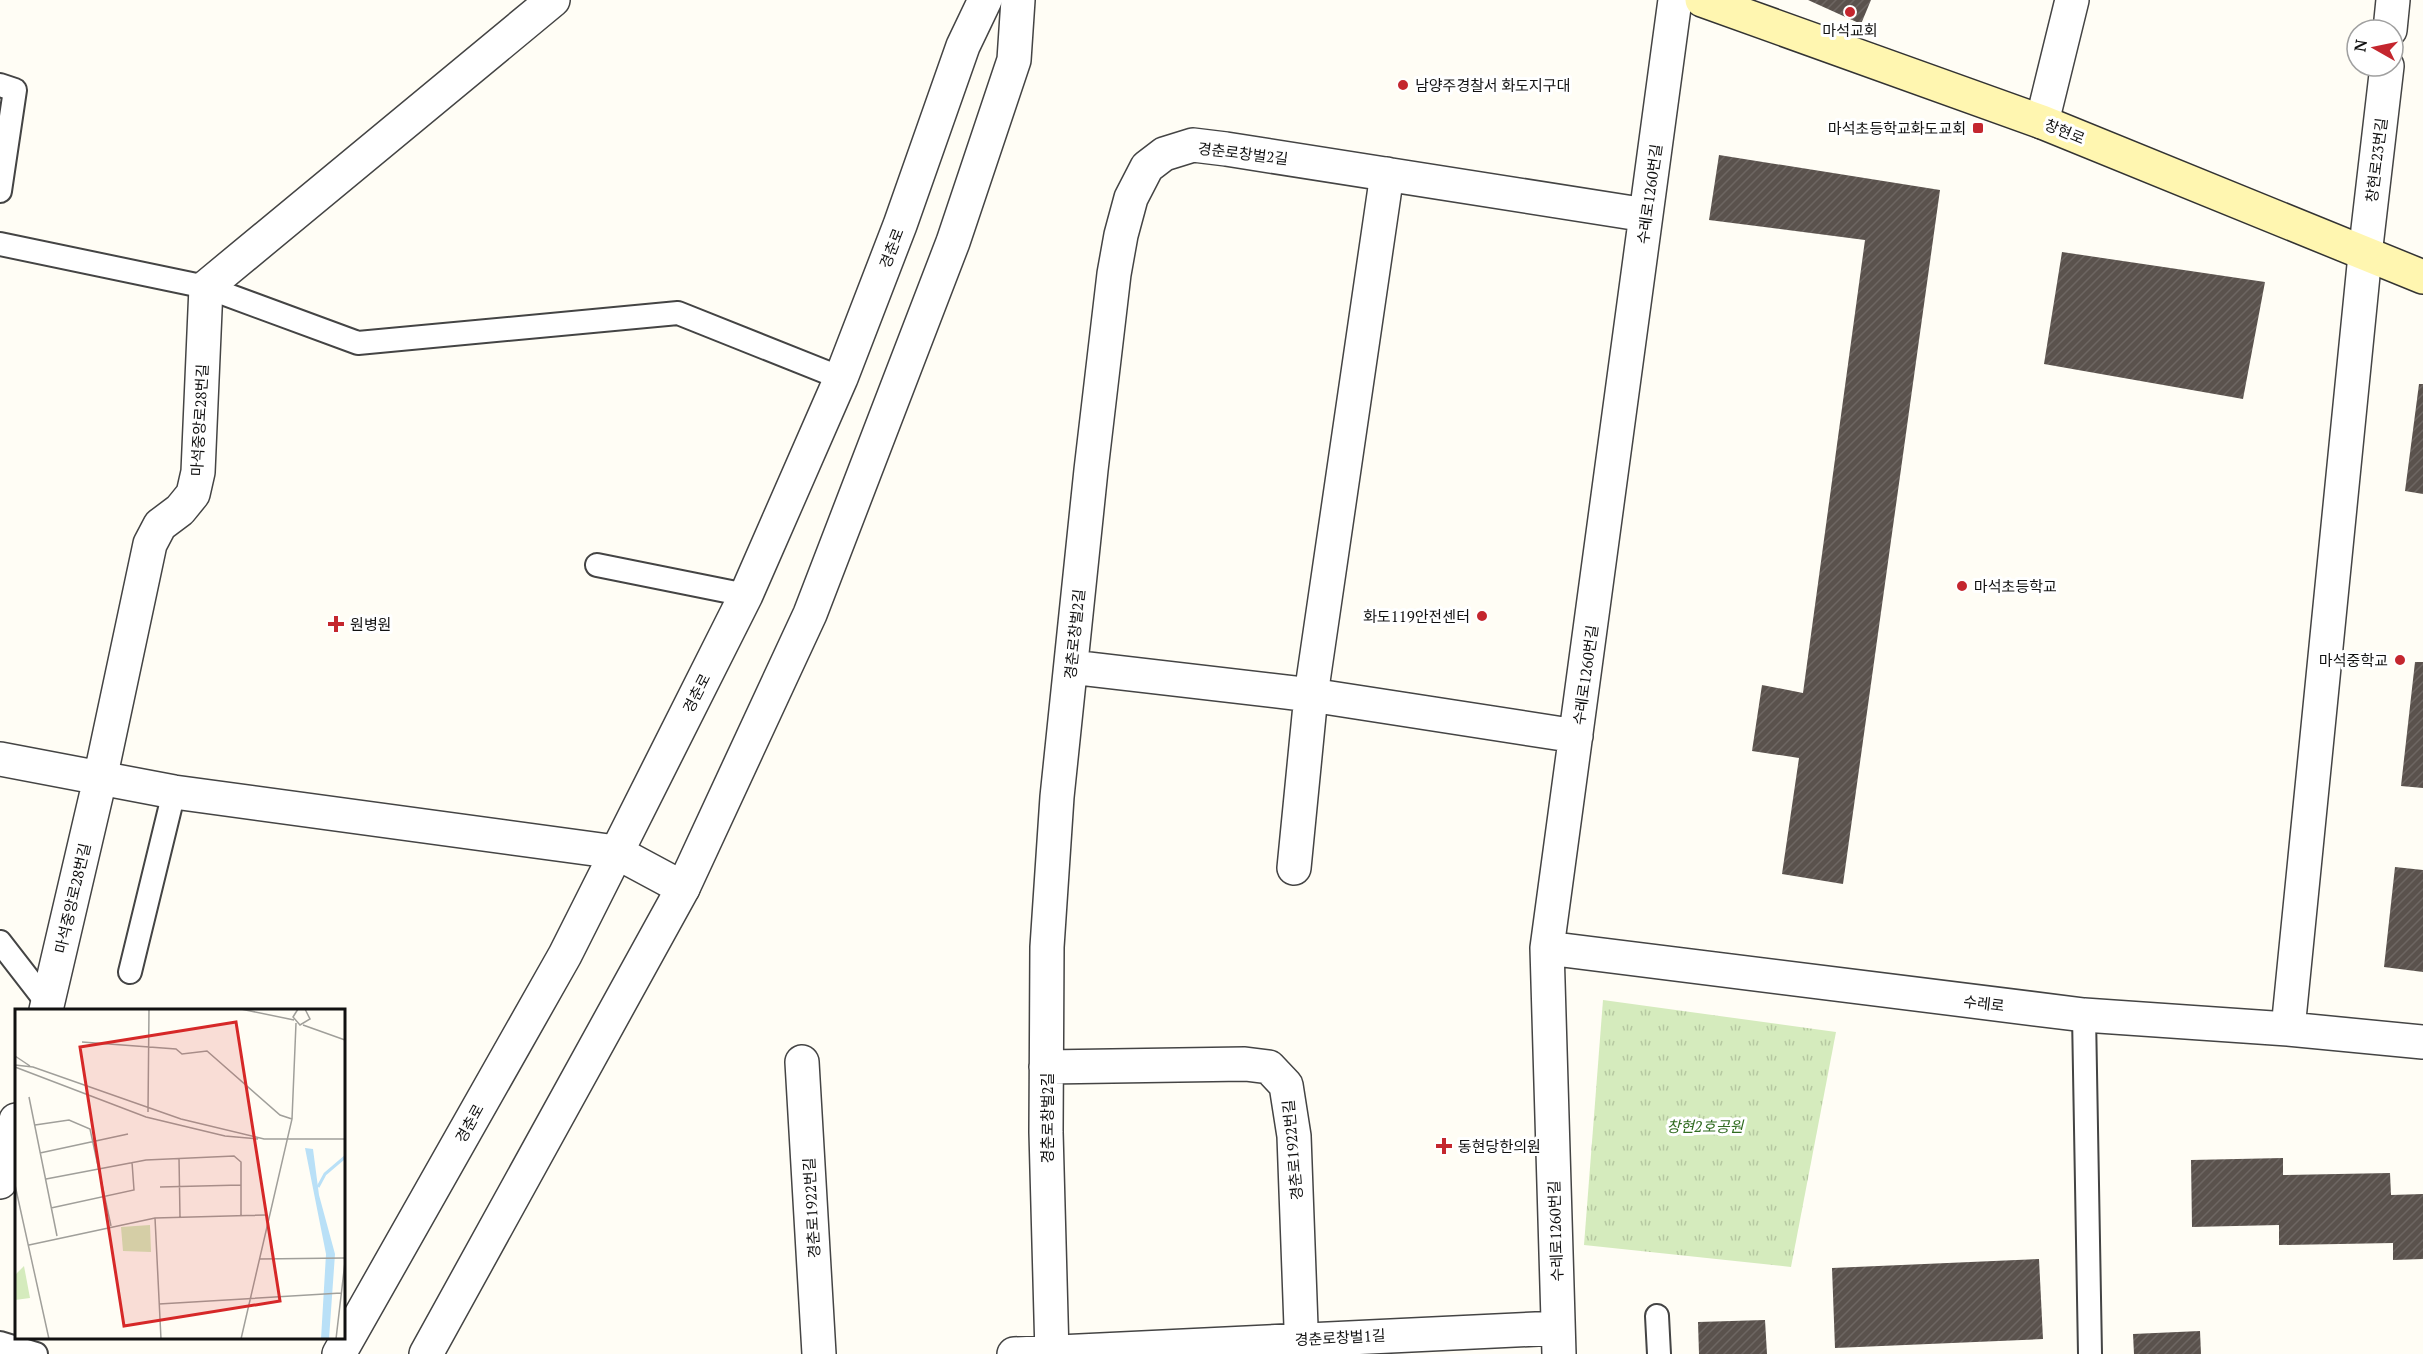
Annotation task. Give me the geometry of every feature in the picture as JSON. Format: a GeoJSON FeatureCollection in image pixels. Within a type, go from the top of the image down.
{"type":"FeatureCollection","features":[{"type":"Feature","properties":{"kind":"main road","name":"창현로"},"geometry":{"type":"LineString","coordinates":[[1702,0],[2042,122],[2423,277]]}},
{"type":"Feature","properties":{"kind":"street"},"geometry":{"type":"LineString","coordinates":[[206,287],[553,0]]}},
{"type":"Feature","properties":{"kind":"street","name":"경춘로"},"geometry":{"type":"LineString","coordinates":[[339,1354],[565,955],[746,595],[841,378],[900,225],[963,46],[985,0]]}},
{"type":"Feature","properties":{"kind":"street"},"geometry":{"type":"LineString","coordinates":[[426,1354],[683,888],[810,614],[953,242],[1014,60],[1018,0]]}},
{"type":"Feature","properties":{"kind":"street","name":"수레로1260번길"},"geometry":{"type":"LineString","coordinates":[[1558,1341],[1547,948],[1675,0]]}},
{"type":"Feature","properties":{"kind":"street"},"geometry":{"type":"LineString","coordinates":[[2042,122],[2072,0]]}},
{"type":"Feature","properties":{"kind":"street"},"geometry":{"type":"LineString","coordinates":[[2391,18],[2393,0]]}},
{"type":"Feature","properties":{"kind":"street","name":"창현로23번길"},"geometry":{"type":"LineString","coordinates":[[2288,1029],[2365,255],[2386,78]]}},
{"type":"Feature","properties":{"kind":"street","name":"경춘로창벌2길"},"geometry":{"type":"LineString","coordinates":[[1052,1353],[1046,1067],[1047,947],[1057,797],[1091,470],[1116,264],[1131,198],[1147,167],[1164,154],[1193,145],[1646,215]]}},
{"type":"Feature","properties":{"kind":"street"},"geometry":{"type":"LineString","coordinates":[[1294,868],[1311,695],[1387,174]]}},
{"type":"Feature","properties":{"kind":"street","name":"마석중앙로28번길"},"geometry":{"type":"LineString","coordinates":[[47,1007],[100,779],[150,544],[160,525],[180,510],[193,494],[198,472],[206,287]]}},
{"type":"Feature","properties":{"kind":"street"},"geometry":{"type":"LineString","coordinates":[[1071,667],[1311,695],[1576,736]]}},
{"type":"Feature","properties":{"kind":"street"},"geometry":{"type":"LineString","coordinates":[[0,759],[174,792],[616,852],[683,888]]}},
{"type":"Feature","properties":{"kind":"street","name":"수레로"},"geometry":{"type":"LineString","coordinates":[[1547,948],[2084,1015],[2288,1029],[2423,1042]]}},
{"type":"Feature","properties":{"kind":"street","name":"경춘로1922번길"},"geometry":{"type":"LineString","coordinates":[[802,1062],[819,1354]]}},
{"type":"Feature","properties":{"kind":"street","name":"경춘로1922번길"},"geometry":{"type":"LineString","coordinates":[[1046,1067],[1245,1064],[1269,1067],[1286,1085],[1294,1136],[1302,1347]]}},
{"type":"Feature","properties":{"kind":"street"},"geometry":{"type":"LineString","coordinates":[[0,1182],[15,1124]]}},
{"type":"Feature","properties":{"kind":"street","name":"경춘로창벌1길"},"geometry":{"type":"LineString","coordinates":[[1014,1354],[1558,1341]]}},
{"type":"Feature","properties":{"kind":"lane"},"geometry":{"type":"LineString","coordinates":[[0,85],[15,90],[0,191]]}},
{"type":"Feature","properties":{"kind":"lane"},"geometry":{"type":"LineString","coordinates":[[0,244],[206,287],[358,343],[678,313],[841,378]]}},
{"type":"Feature","properties":{"kind":"lane"},"geometry":{"type":"LineString","coordinates":[[597,565],[746,595]]}},
{"type":"Feature","properties":{"kind":"lane"},"geometry":{"type":"LineString","coordinates":[[130,972],[174,792]]}},
{"type":"Feature","properties":{"kind":"lane"},"geometry":{"type":"LineString","coordinates":[[0,942],[47,1007]]}},
{"type":"Feature","properties":{"kind":"lane"},"geometry":{"type":"LineString","coordinates":[[2084,1015],[2090,1354]]}},
{"type":"Feature","properties":{"kind":"lane"},"geometry":{"type":"LineString","coordinates":[[1657,1316],[1659,1354]]}},
{"type":"Feature","properties":{"kind":"lane"},"geometry":{"type":"LineString","coordinates":[[0,1343],[36,1354]]}},
{"type":"Feature","properties":{"kind":"green space","name":"창현2호공원"},"geometry":{"type":"Polygon","coordinates":[[[1603,1000],[1836,1032],[1791,1267],[1584,1245],[1603,1000]]]}},
{"type":"Feature","properties":{"kind":"building","name":"마석교회"},"geometry":{"type":"Polygon","coordinates":[[[1808,0],[1871,0],[1861,24],[1808,0]]]}},
{"type":"Feature","properties":{"kind":"building"},"geometry":{"type":"Polygon","coordinates":[[[1719,155],[1940,190],[1843,884],[1782,874],[1799,758],[1752,751],[1762,685],[1803,693],[1865,240],[1709,220],[1719,155]]]}},
{"type":"Feature","properties":{"kind":"building"},"geometry":{"type":"Polygon","coordinates":[[[2062,252],[2265,282],[2243,399],[2044,364],[2062,252]]]}},
{"type":"Feature","properties":{"kind":"building"},"geometry":{"type":"Polygon","coordinates":[[[2419,384],[2423,384],[2423,494],[2405,491],[2419,384]]]}},
{"type":"Feature","properties":{"kind":"building"},"geometry":{"type":"Polygon","coordinates":[[[2415,662],[2423,662],[2423,788],[2401,786],[2415,662]]]}},
{"type":"Feature","properties":{"kind":"building"},"geometry":{"type":"Polygon","coordinates":[[[2395,867],[2423,870],[2423,972],[2384,967],[2395,867]]]}},
{"type":"Feature","properties":{"kind":"building"},"geometry":{"type":"Polygon","coordinates":[[[2283,1158],[2283,1175],[2390,1173],[2391,1195],[2423,1194],[2423,1259],[2393,1260],[2393,1243],[2279,1245],[2279,1225],[2192,1227],[2191,1160],[2283,1158]]]}},
{"type":"Feature","properties":{"kind":"building"},"geometry":{"type":"Polygon","coordinates":[[[2039,1259],[2043,1339],[1835,1348],[1832,1268],[2039,1259]]]}},
{"type":"Feature","properties":{"kind":"building"},"geometry":{"type":"Polygon","coordinates":[[[1765,1320],[1767,1354],[1699,1354],[1698,1322],[1765,1320]]]}},
{"type":"Feature","properties":{"kind":"building"},"geometry":{"type":"Polygon","coordinates":[[[2200,1331],[2201,1354],[2134,1354],[2133,1334],[2200,1331]]]}},
{"type":"Feature","properties":{"kind":"place","name":"마석교회"},"geometry":{"type":"Point","coordinates":[1850,12]}},
{"type":"Feature","properties":{"kind":"place","name":"남양주경찰서 화도지구대"},"geometry":{"type":"Point","coordinates":[1403,85]}},
{"type":"Feature","properties":{"kind":"place","name":"마석초등학교화도교회"},"geometry":{"type":"Point","coordinates":[1978,128]}},
{"type":"Feature","properties":{"kind":"place","name":"마석초등학교"},"geometry":{"type":"Point","coordinates":[1962,586]}},
{"type":"Feature","properties":{"kind":"place","name":"화도119안전센터"},"geometry":{"type":"Point","coordinates":[1482,616]}},
{"type":"Feature","properties":{"kind":"place","name":"원병원"},"geometry":{"type":"Point","coordinates":[336,624]}},
{"type":"Feature","properties":{"kind":"place","name":"마석중학교"},"geometry":{"type":"Point","coordinates":[2400,660]}},
{"type":"Feature","properties":{"kind":"place","name":"동현당한의원"},"geometry":{"type":"Point","coordinates":[1444,1146]}}]}
